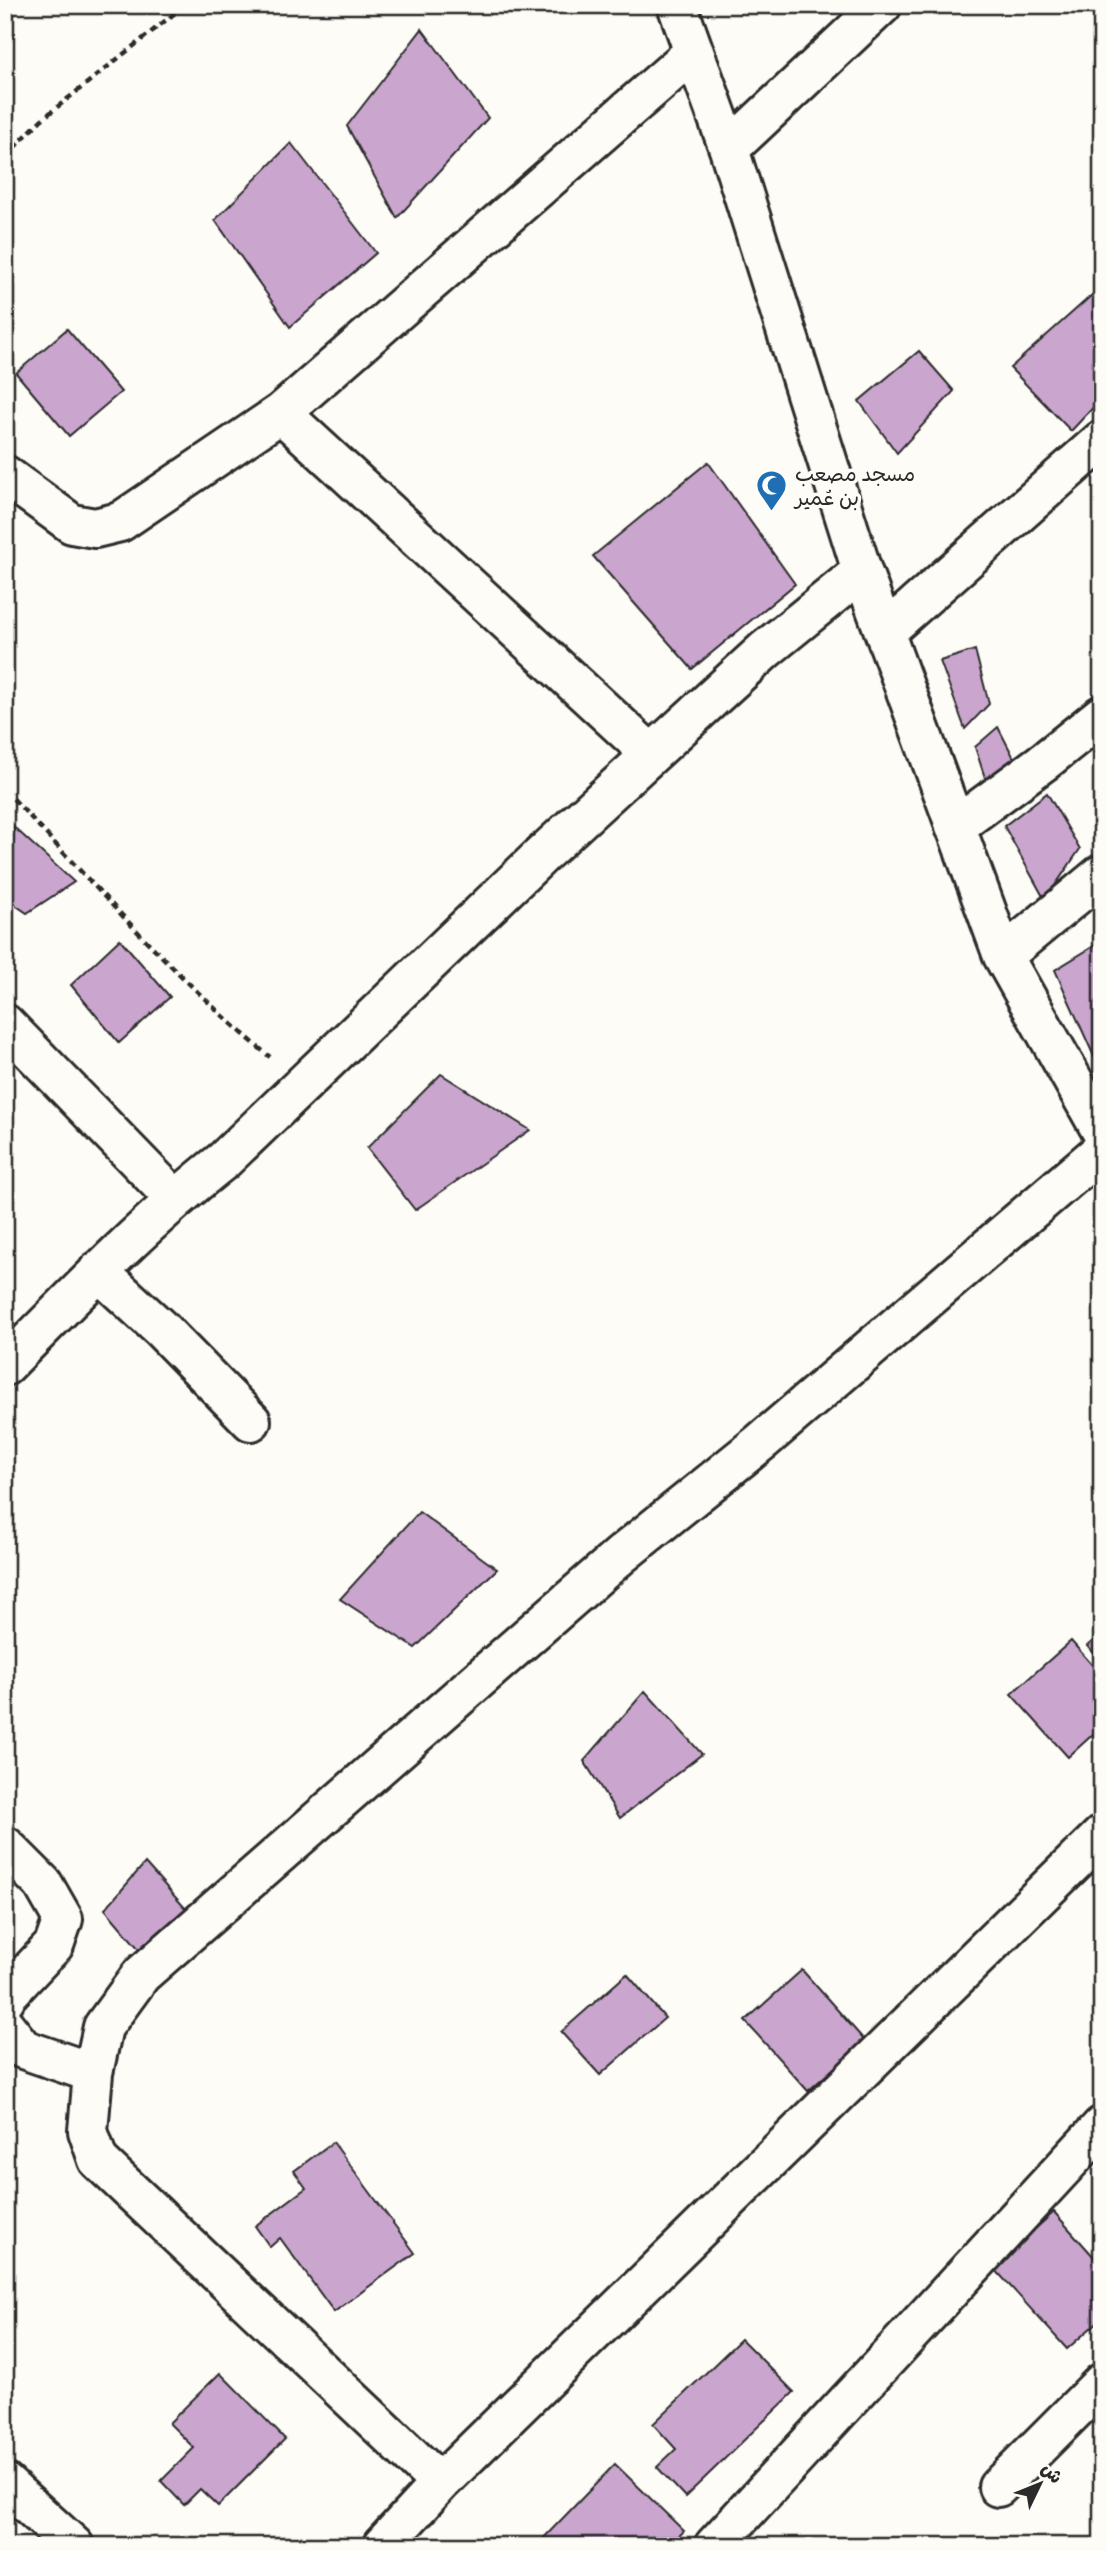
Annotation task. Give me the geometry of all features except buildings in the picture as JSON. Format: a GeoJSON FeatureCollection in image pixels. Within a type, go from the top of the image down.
{"type":"FeatureCollection","features":[{"type":"Feature","properties":{"kind":"street"},"geometry":{"type":"LineString","coordinates":[[677,5],[729,149],[862,571],[1003,956],[1102,1132]]}},
{"type":"Feature","properties":{"kind":"street"},"geometry":{"type":"LineString","coordinates":[[729,149],[882,5]]}},
{"type":"Feature","properties":{"kind":"street"},"geometry":{"type":"LineString","coordinates":[[5,475],[72,524],[95,528],[120,522],[281,413],[694,52]]}},
{"type":"Feature","properties":{"kind":"street"},"geometry":{"type":"LineString","coordinates":[[281,413],[652,754]]}},
{"type":"Feature","properties":{"kind":"street"},"geometry":{"type":"LineString","coordinates":[[885,632],[1102,440]]}},
{"type":"Feature","properties":{"kind":"street"},"geometry":{"type":"LineString","coordinates":[[5,1366],[98,1271],[174,1199],[224,1160],[545,852],[765,650],[862,571]]}},
{"type":"Feature","properties":{"kind":"street"},"geometry":{"type":"LineString","coordinates":[[955,827],[1102,715]]}},
{"type":"Feature","properties":{"kind":"street"},"geometry":{"type":"LineString","coordinates":[[1003,956],[1102,874]]}},
{"type":"Feature","properties":{"kind":"street"},"geometry":{"type":"LineString","coordinates":[[5,1024],[174,1199]]}},
{"type":"Feature","properties":{"kind":"street"},"geometry":{"type":"LineString","coordinates":[[440,2483],[98,2160],[88,2131],[93,2073],[103,2027],[141,1975],[621,1555],[761,1442],[1102,1150]]}},
{"type":"Feature","properties":{"kind":"street"},"geometry":{"type":"LineString","coordinates":[[98,1271],[161,1329],[251,1421]]}},
{"type":"Feature","properties":{"kind":"street"},"geometry":{"type":"LineString","coordinates":[[382,2546],[440,2483],[1102,1835]]}},
{"type":"Feature","properties":{"kind":"street"},"geometry":{"type":"LineString","coordinates":[[5,1846],[43,1884],[63,1920],[54,1945],[5,1999]]}},
{"type":"Feature","properties":{"kind":"street"},"geometry":{"type":"LineString","coordinates":[[5,2026],[23,2049],[93,2073]]}},
{"type":"Feature","properties":{"kind":"street"},"geometry":{"type":"LineString","coordinates":[[714,2546],[1102,2126]]}},
{"type":"Feature","properties":{"kind":"street"},"geometry":{"type":"LineString","coordinates":[[998,2487],[1102,2383]]}},
{"type":"Feature","properties":{"kind":"street"},"geometry":{"type":"LineString","coordinates":[[5,2483],[74,2546]]}},
{"type":"Feature","properties":{"kind":"path"},"geometry":{"type":"LineString","coordinates":[[5,157],[41,120],[185,5]]}},
{"type":"Feature","properties":{"kind":"path"},"geometry":{"type":"LineString","coordinates":[[5,790],[157,950],[247,1038],[303,1084]]}},
{"type":"Feature","properties":{"kind":"place","name":"مسجد مصعب بن عُمير"},"geometry":{"type":"Point","coordinates":[772,513]}}]}
